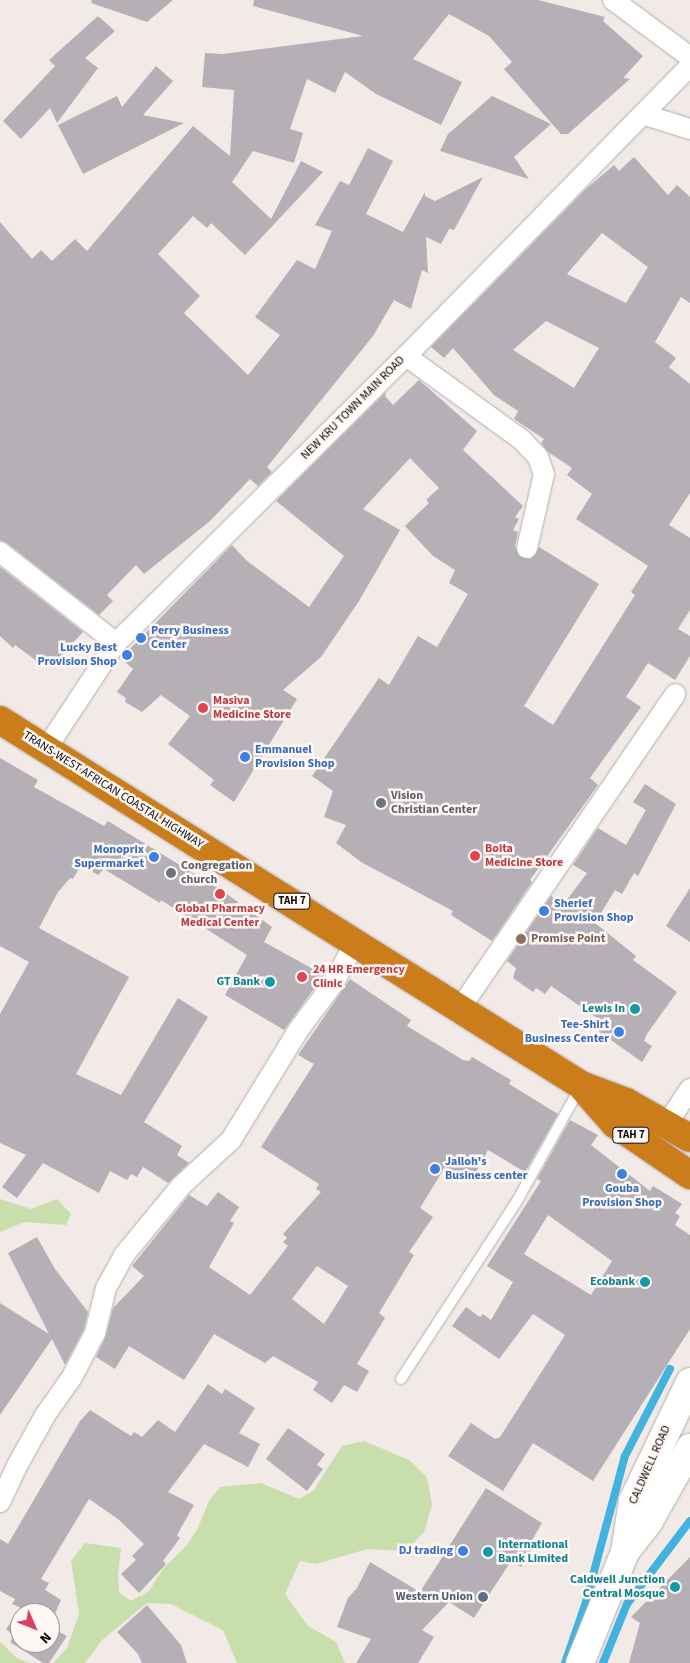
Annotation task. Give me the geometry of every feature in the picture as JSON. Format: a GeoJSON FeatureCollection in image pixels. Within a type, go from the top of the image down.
{"type":"FeatureCollection","features":[{"type":"Feature","properties":{"kind":"highway","name":"TRANS-WEST AFRICAN COASTAL HIGHWAY"},"geometry":{"type":"LineString","coordinates":[[0,720],[356,941],[459,1010],[581,1085],[626,1102],[690,1138]]}},
{"type":"Feature","properties":{"kind":"highway","name":"TRANS-WEST AFRICAN COASTAL HIGHWAY"},"geometry":{"type":"LineString","coordinates":[[581,1085],[615,1124],[690,1175]]}},
{"type":"Feature","properties":{"kind":"main road","name":"CALDWELL ROAD"},"geometry":{"type":"LineString","coordinates":[[580,1663],[625,1552],[633,1501],[690,1382]]}},
{"type":"Feature","properties":{"kind":"main road","name":"CALDWELL ROAD"},"geometry":{"type":"LineString","coordinates":[[625,1552],[648,1521],[690,1448]]}},
{"type":"Feature","properties":{"kind":"street"},"geometry":{"type":"LineString","coordinates":[[613,0],[690,57]]}},
{"type":"Feature","properties":{"kind":"street","name":"NEW KRU TOWN MAIN ROAD"},"geometry":{"type":"LineString","coordinates":[[46,749],[116,643],[406,356],[645,115],[690,66]]}},
{"type":"Feature","properties":{"kind":"street"},"geometry":{"type":"LineString","coordinates":[[645,115],[690,129]]}},
{"type":"Feature","properties":{"kind":"street"},"geometry":{"type":"LineString","coordinates":[[406,356],[522,440],[538,457],[544,474],[527,548]]}},
{"type":"Feature","properties":{"kind":"street"},"geometry":{"type":"LineString","coordinates":[[0,552],[116,643]]}},
{"type":"Feature","properties":{"kind":"street"},"geometry":{"type":"LineString","coordinates":[[459,1010],[675,694]]}},
{"type":"Feature","properties":{"kind":"street"},"geometry":{"type":"LineString","coordinates":[[0,1502],[18,1464],[46,1414],[72,1378],[95,1333],[106,1288],[124,1255],[181,1186],[231,1140],[299,1029],[333,984],[356,941]]}},
{"type":"Feature","properties":{"kind":"street"},"geometry":{"type":"LineString","coordinates":[[667,1124],[690,1089]]}},
{"type":"Feature","properties":{"kind":"lane"},"geometry":{"type":"LineString","coordinates":[[401,1379],[517,1201],[581,1085]]}},
{"type":"Feature","properties":{"kind":"green space"},"geometry":{"type":"Polygon","coordinates":[[[0,1199],[31,1209],[57,1199],[71,1214],[66,1225],[24,1222],[0,1232],[0,1199]]]}},
{"type":"Feature","properties":{"kind":"green space"},"geometry":{"type":"Polygon","coordinates":[[[364,1441],[409,1460],[427,1477],[432,1505],[424,1532],[406,1551],[367,1549],[316,1564],[300,1561],[285,1594],[308,1626],[336,1642],[345,1663],[237,1663],[223,1630],[171,1604],[147,1603],[102,1640],[85,1663],[53,1663],[67,1648],[79,1614],[71,1561],[85,1543],[121,1548],[118,1575],[119,1592],[131,1601],[149,1591],[163,1569],[186,1546],[197,1530],[209,1501],[220,1487],[261,1483],[299,1499],[313,1491],[342,1446],[364,1441]]]}},
{"type":"Feature","properties":{"kind":"green space"},"geometry":{"type":"Polygon","coordinates":[[[0,1642],[18,1659],[30,1663],[0,1663],[0,1642]]]}},
{"type":"Feature","properties":{"kind":"building"},"geometry":{"type":"Polygon","coordinates":[[[92,0],[173,0],[147,22],[91,3],[92,0]]]}},
{"type":"Feature","properties":{"kind":"building"},"geometry":{"type":"Polygon","coordinates":[[[254,0],[538,0],[605,17],[603,21],[643,56],[623,78],[630,79],[568,134],[561,134],[504,69],[512,62],[489,36],[449,14],[413,59],[462,82],[441,125],[376,94],[345,72],[335,93],[307,79],[290,129],[303,133],[294,163],[253,151],[232,182],[271,219],[301,161],[323,172],[245,255],[211,223],[207,228],[193,216],[158,254],[200,296],[184,313],[248,375],[280,335],[255,317],[297,260],[315,269],[332,231],[315,225],[340,181],[349,185],[368,148],[393,161],[366,214],[403,232],[425,192],[425,196],[435,201],[483,177],[454,230],[449,229],[441,244],[426,237],[428,273],[422,270],[411,309],[394,300],[373,336],[267,467],[272,472],[258,486],[250,479],[210,521],[144,574],[136,565],[107,595],[113,601],[99,615],[7,543],[0,540],[0,222],[32,259],[41,250],[52,261],[75,239],[87,251],[193,126],[230,156],[234,90],[202,87],[205,53],[223,54],[363,36],[253,6],[254,0]]]}},
{"type":"Feature","properties":{"kind":"building"},"geometry":{"type":"Polygon","coordinates":[[[98,16],[115,31],[85,58],[98,68],[57,123],[50,108],[21,139],[3,121],[55,66],[49,60],[98,16]]]}},
{"type":"Feature","properties":{"kind":"building"},"geometry":{"type":"Polygon","coordinates":[[[156,66],[173,81],[143,115],[184,123],[83,174],[58,125],[117,96],[122,107],[156,66]]]}},
{"type":"Feature","properties":{"kind":"building"},"geometry":{"type":"Polygon","coordinates":[[[492,96],[551,124],[514,157],[529,179],[440,151],[448,134],[492,96]]]}},
{"type":"Feature","properties":{"kind":"building"},"geometry":{"type":"Polygon","coordinates":[[[634,157],[668,195],[677,185],[690,197],[690,303],[681,297],[655,342],[676,358],[669,367],[690,384],[690,493],[669,525],[690,538],[690,610],[678,629],[690,636],[690,656],[675,680],[648,663],[626,697],[641,707],[590,778],[598,785],[530,880],[532,882],[492,941],[451,915],[453,911],[361,862],[336,843],[346,825],[324,817],[333,791],[312,776],[379,678],[389,685],[418,636],[437,647],[468,594],[449,583],[455,570],[433,556],[405,526],[429,503],[426,500],[439,488],[410,458],[363,509],[400,530],[359,601],[321,657],[283,690],[297,699],[234,802],[210,785],[214,780],[168,744],[190,716],[161,695],[142,712],[125,702],[126,698],[117,692],[133,669],[121,658],[232,545],[246,560],[309,607],[344,556],[276,501],[386,392],[385,396],[393,405],[419,380],[477,431],[463,450],[523,506],[515,517],[519,519],[513,530],[518,532],[515,546],[519,556],[531,559],[539,547],[599,584],[524,706],[553,725],[635,595],[631,592],[648,566],[576,519],[592,494],[567,475],[572,468],[548,452],[541,443],[544,439],[514,419],[518,411],[494,395],[453,348],[444,358],[431,347],[586,189],[614,165],[619,171],[634,157]],[[602,233],[567,274],[626,303],[648,267],[602,233]],[[546,321],[513,350],[574,388],[599,348],[546,321]]]}},
{"type":"Feature","properties":{"kind":"building"},"geometry":{"type":"Polygon","coordinates":[[[0,567],[83,632],[50,667],[41,658],[38,662],[15,645],[13,648],[0,636],[0,567]]]}},
{"type":"Feature","properties":{"kind":"building"},"geometry":{"type":"Polygon","coordinates":[[[0,758],[38,780],[34,787],[104,826],[108,821],[227,894],[272,927],[264,942],[324,975],[284,1030],[225,995],[247,955],[161,900],[160,903],[104,869],[98,875],[81,865],[73,879],[70,878],[58,892],[39,928],[129,977],[76,1074],[121,1095],[178,998],[208,1017],[144,1122],[182,1146],[177,1155],[189,1163],[168,1183],[143,1167],[137,1177],[131,1174],[127,1180],[110,1171],[99,1193],[43,1163],[17,1198],[2,1187],[26,1155],[0,1143],[0,1014],[29,962],[0,946],[0,758]]]}},
{"type":"Feature","properties":{"kind":"building"},"geometry":{"type":"Polygon","coordinates":[[[645,784],[676,804],[638,876],[634,873],[622,894],[615,890],[595,923],[636,956],[633,960],[677,992],[647,1034],[644,1041],[652,1046],[642,1062],[591,1026],[597,1018],[551,986],[545,994],[536,988],[533,992],[513,978],[516,968],[507,961],[551,896],[563,905],[587,873],[573,865],[598,828],[626,845],[646,810],[633,802],[645,784]]]}},
{"type":"Feature","properties":{"kind":"building"},"geometry":{"type":"Polygon","coordinates":[[[690,888],[690,942],[666,926],[690,888]]]}},
{"type":"Feature","properties":{"kind":"building"},"geometry":{"type":"Polygon","coordinates":[[[350,979],[411,1020],[407,1026],[463,1060],[469,1061],[472,1057],[511,1080],[509,1084],[558,1114],[525,1172],[488,1150],[472,1180],[445,1167],[420,1208],[433,1217],[409,1252],[414,1255],[379,1313],[385,1318],[357,1364],[369,1371],[357,1392],[344,1385],[332,1403],[313,1390],[318,1382],[273,1356],[265,1363],[214,1334],[184,1380],[129,1346],[115,1369],[96,1357],[106,1336],[113,1308],[144,1276],[132,1266],[189,1195],[207,1206],[218,1192],[239,1207],[230,1221],[234,1223],[209,1267],[250,1295],[288,1246],[283,1242],[287,1238],[283,1234],[321,1192],[316,1189],[319,1184],[261,1147],[314,1064],[298,1055],[350,979]],[[317,1266],[292,1299],[324,1324],[348,1286],[317,1266]]]}},
{"type":"Feature","properties":{"kind":"building"},"geometry":{"type":"Polygon","coordinates":[[[570,1120],[598,1135],[591,1145],[650,1191],[653,1186],[682,1204],[675,1213],[680,1216],[675,1225],[690,1235],[690,1329],[593,1481],[533,1443],[503,1491],[448,1456],[471,1423],[495,1439],[500,1437],[565,1335],[533,1314],[499,1359],[452,1326],[466,1307],[480,1317],[483,1314],[491,1320],[513,1282],[487,1266],[541,1181],[537,1179],[570,1120]],[[548,1215],[524,1254],[591,1295],[612,1261],[548,1215]]]}},
{"type":"Feature","properties":{"kind":"building"},"geometry":{"type":"Polygon","coordinates":[[[37,1237],[55,1269],[88,1312],[84,1329],[65,1365],[52,1339],[0,1415],[0,1303],[49,1334],[8,1253],[37,1237]]]}},
{"type":"Feature","properties":{"kind":"building"},"geometry":{"type":"Polygon","coordinates":[[[208,1384],[222,1394],[225,1389],[255,1408],[239,1433],[260,1444],[248,1467],[204,1444],[168,1492],[194,1505],[177,1535],[180,1538],[163,1561],[166,1564],[139,1593],[121,1574],[136,1560],[132,1556],[144,1544],[118,1519],[89,1499],[41,1579],[49,1583],[45,1590],[61,1600],[60,1603],[13,1603],[15,1599],[0,1591],[0,1539],[8,1544],[80,1421],[90,1410],[131,1436],[134,1432],[142,1437],[158,1420],[175,1432],[208,1384]]]}},
{"type":"Feature","properties":{"kind":"building"},"geometry":{"type":"Polygon","coordinates":[[[288,1428],[325,1454],[317,1465],[323,1469],[307,1491],[266,1459],[288,1428]]]}},
{"type":"Feature","properties":{"kind":"building"},"geometry":{"type":"Polygon","coordinates":[[[486,1488],[542,1523],[532,1540],[536,1543],[521,1567],[511,1561],[474,1618],[449,1602],[422,1630],[434,1637],[418,1663],[356,1663],[371,1639],[337,1627],[348,1598],[357,1588],[370,1562],[420,1592],[486,1488]]]}},
{"type":"Feature","properties":{"kind":"building","name":"Caldwell Junction Central Mosque"},"geometry":{"type":"Polygon","coordinates":[[[690,1557],[690,1663],[629,1663],[640,1623],[631,1617],[690,1557]]]}},
{"type":"Feature","properties":{"kind":"building"},"geometry":{"type":"Polygon","coordinates":[[[147,1605],[181,1645],[187,1663],[142,1663],[138,1654],[117,1632],[147,1605]]]}},
{"type":"Feature","properties":{"kind":"building"},"geometry":{"type":"Polygon","coordinates":[[[10,1623],[10,1632],[6,1629],[10,1623]]]}},
{"type":"Feature","properties":{"kind":"building"},"geometry":{"type":"Polygon","coordinates":[[[60,1632],[67,1636],[60,1646],[60,1632]]]}},
{"type":"Feature","properties":{"kind":"building"},"geometry":{"type":"Polygon","coordinates":[[[27,1653],[56,1653],[49,1663],[43,1663],[27,1653]]]}},
{"type":"Feature","properties":{"kind":"waterway"},"geometry":{"type":"LineString","coordinates":[[565,1663],[585,1605],[625,1456],[670,1369]]}},
{"type":"Feature","properties":{"kind":"waterway"},"geometry":{"type":"LineString","coordinates":[[603,1663],[627,1604],[690,1521]]}},
{"type":"Feature","properties":{"kind":"place","name":"Perry Business Center"},"geometry":{"type":"Point","coordinates":[141,638]}},
{"type":"Feature","properties":{"kind":"place","name":"Lucky Best Provision Shop"},"geometry":{"type":"Point","coordinates":[127,655]}},
{"type":"Feature","properties":{"kind":"place","name":"Masiva Medicine Store"},"geometry":{"type":"Point","coordinates":[203,708]}},
{"type":"Feature","properties":{"kind":"place","name":"Emmanuel Provision Shop"},"geometry":{"type":"Point","coordinates":[245,757]}},
{"type":"Feature","properties":{"kind":"place","name":"Vision Christian Center"},"geometry":{"type":"Point","coordinates":[381,803]}},
{"type":"Feature","properties":{"kind":"place","name":"Boita Medicine Store"},"geometry":{"type":"Point","coordinates":[475,856]}},
{"type":"Feature","properties":{"kind":"place","name":"Monoprix Supermarket"},"geometry":{"type":"Point","coordinates":[154,857]}},
{"type":"Feature","properties":{"kind":"place","name":"Congregation church"},"geometry":{"type":"Point","coordinates":[171,873]}},
{"type":"Feature","properties":{"kind":"place","name":"Global Pharmacy Medical Center"},"geometry":{"type":"Point","coordinates":[220,894]}},
{"type":"Feature","properties":{"kind":"place","name":"Sherief Provision Shop"},"geometry":{"type":"Point","coordinates":[544,911]}},
{"type":"Feature","properties":{"kind":"place","name":"Promise Point"},"geometry":{"type":"Point","coordinates":[521,939]}},
{"type":"Feature","properties":{"kind":"place","name":"24 HR Emergency Clinic"},"geometry":{"type":"Point","coordinates":[302,977]}},
{"type":"Feature","properties":{"kind":"place","name":"GT Bank"},"geometry":{"type":"Point","coordinates":[270,982]}},
{"type":"Feature","properties":{"kind":"place","name":"Lewis In"},"geometry":{"type":"Point","coordinates":[635,1009]}},
{"type":"Feature","properties":{"kind":"place","name":"Tee-Shirt Business Center"},"geometry":{"type":"Point","coordinates":[619,1032]}},
{"type":"Feature","properties":{"kind":"place","name":"Jalloh's Business center"},"geometry":{"type":"Point","coordinates":[435,1169]}},
{"type":"Feature","properties":{"kind":"place","name":"Gouba Provision Shop"},"geometry":{"type":"Point","coordinates":[622,1174]}},
{"type":"Feature","properties":{"kind":"place","name":"Ecobank"},"geometry":{"type":"Point","coordinates":[645,1282]}},
{"type":"Feature","properties":{"kind":"place","name":"DJ trading"},"geometry":{"type":"Point","coordinates":[463,1551]}},
{"type":"Feature","properties":{"kind":"place","name":"International Bank Limited"},"geometry":{"type":"Point","coordinates":[488,1552]}},
{"type":"Feature","properties":{"kind":"place","name":"Caldwell Junction Central Mosque"},"geometry":{"type":"Point","coordinates":[675,1587]}},
{"type":"Feature","properties":{"kind":"place","name":"Western Union"},"geometry":{"type":"Point","coordinates":[483,1597]}}]}
